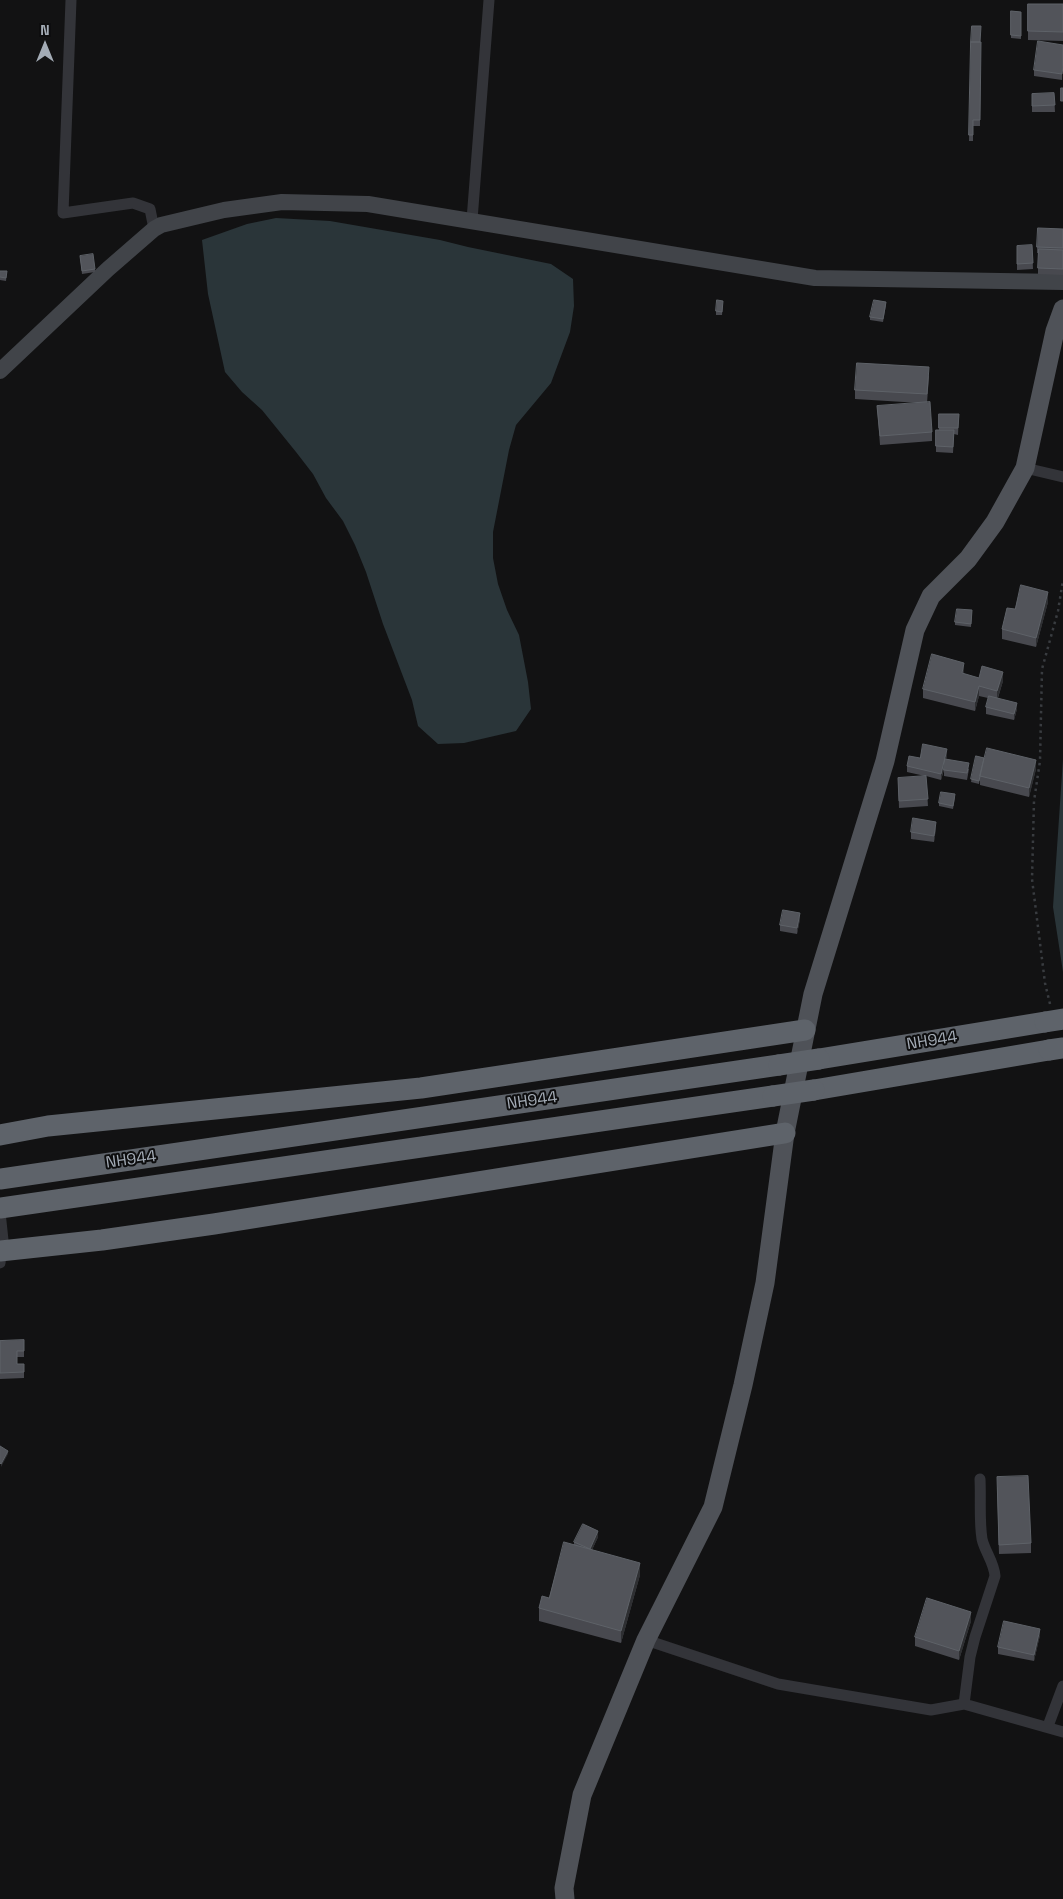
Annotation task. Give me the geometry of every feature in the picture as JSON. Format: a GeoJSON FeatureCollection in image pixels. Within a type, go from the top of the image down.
{"type":"FeatureCollection","features":[{"type":"Feature","properties":{"kind":"highway","name":"NH944"},"geometry":{"type":"LineString","coordinates":[[2,1179],[819,1059],[1053,1017]]}},
{"type":"Feature","properties":{"kind":"highway"},"geometry":{"type":"LineString","coordinates":[[0,1135],[58,1125],[421,1088],[805,1030]]}},
{"type":"Feature","properties":{"kind":"highway","name":"NH944"},"geometry":{"type":"LineString","coordinates":[[2,1209],[814,1090],[1056,1049]]}},
{"type":"Feature","properties":{"kind":"highway"},"geometry":{"type":"LineString","coordinates":[[1,1255],[214,1224],[785,1133]]}},
{"type":"Feature","properties":{"kind":"main road"},"geometry":{"type":"LineString","coordinates":[[565,1899],[564,1888],[582,1794],[646,1640],[713,1507],[743,1385],[765,1283],[785,1133],[813,994],[885,761],[915,630],[931,596],[968,559],[995,522],[1025,468],[1055,331],[1063,309]]}},
{"type":"Feature","properties":{"kind":"street"},"geometry":{"type":"LineString","coordinates":[[71,0],[63,213],[133,203],[150,209],[154,229]]}},
{"type":"Feature","properties":{"kind":"street"},"geometry":{"type":"LineString","coordinates":[[472,220],[489,0]]}},
{"type":"Feature","properties":{"kind":"street"},"geometry":{"type":"LineString","coordinates":[[0,371],[108,269],[154,229],[161,225],[224,210],[282,202],[368,204],[814,278],[1063,282]]}},
{"type":"Feature","properties":{"kind":"street"},"geometry":{"type":"LineString","coordinates":[[1025,468],[1063,477]]}},
{"type":"Feature","properties":{"kind":"street"},"geometry":{"type":"LineString","coordinates":[[1,1255],[2,1209]]}},
{"type":"Feature","properties":{"kind":"street"},"geometry":{"type":"LineString","coordinates":[[964,1704],[974,1637],[995,1576],[994,1566],[984,1546],[982,1536],[980,1479]]}},
{"type":"Feature","properties":{"kind":"street"},"geometry":{"type":"LineString","coordinates":[[646,1640],[778,1684],[930,1710],[964,1704],[1048,1726],[1063,1732]]}},
{"type":"Feature","properties":{"kind":"street"},"geometry":{"type":"LineString","coordinates":[[1048,1726],[1063,1686]]}},
{"type":"Feature","properties":{"kind":"path"},"geometry":{"type":"LineString","coordinates":[[1053,1017],[1045,983],[1032,879],[1034,801],[1040,760],[1042,669],[1058,612],[1063,580]]}},
{"type":"Feature","properties":{"kind":"shaded area"},"geometry":{"type":"Polygon","coordinates":[[[276,218],[330,221],[440,240],[551,264],[573,279],[574,306],[570,332],[551,383],[516,425],[509,450],[493,532],[493,558],[498,584],[507,610],[519,635],[528,682],[531,709],[516,731],[464,743],[438,744],[418,726],[412,700],[383,624],[366,572],[343,521],[326,498],[313,474],[296,452],[262,410],[242,392],[225,372],[208,294],[202,240],[247,224],[276,218]]]}},
{"type":"Feature","properties":{"kind":"shaded area"},"geometry":{"type":"Polygon","coordinates":[[[1063,759],[1063,972],[1053,907],[1063,759]]]}},
{"type":"Feature","properties":{"kind":"building"},"geometry":{"type":"Polygon","coordinates":[[[1028,4],[1063,4],[1063,32],[1028,31],[1028,4]]]}},
{"type":"Feature","properties":{"kind":"building"},"geometry":{"type":"Polygon","coordinates":[[[1011,11],[1021,12],[1021,36],[1011,35],[1011,11]]]}},
{"type":"Feature","properties":{"kind":"building"},"geometry":{"type":"Polygon","coordinates":[[[972,26],[981,26],[980,42],[971,42],[972,26]]]}},
{"type":"Feature","properties":{"kind":"building"},"geometry":{"type":"Polygon","coordinates":[[[1038,41],[1063,45],[1062,74],[1034,70],[1038,41]]]}},
{"type":"Feature","properties":{"kind":"building"},"geometry":{"type":"Polygon","coordinates":[[[971,42],[981,42],[980,120],[973,120],[973,135],[969,135],[971,42]]]}},
{"type":"Feature","properties":{"kind":"building"},"geometry":{"type":"Polygon","coordinates":[[[1061,88],[1063,88],[1063,101],[1061,101],[1061,88]]]}},
{"type":"Feature","properties":{"kind":"building"},"geometry":{"type":"Polygon","coordinates":[[[1054,93],[1055,105],[1032,106],[1032,94],[1054,93]]]}},
{"type":"Feature","properties":{"kind":"building"},"geometry":{"type":"Polygon","coordinates":[[[1038,228],[1063,229],[1063,248],[1037,247],[1038,228]]]}},
{"type":"Feature","properties":{"kind":"building"},"geometry":{"type":"Polygon","coordinates":[[[1032,245],[1033,263],[1017,264],[1017,246],[1032,245]]]}},
{"type":"Feature","properties":{"kind":"building"},"geometry":{"type":"Polygon","coordinates":[[[1039,249],[1063,250],[1063,269],[1038,268],[1039,249]]]}},
{"type":"Feature","properties":{"kind":"building"},"geometry":{"type":"Polygon","coordinates":[[[93,254],[95,269],[82,271],[80,256],[93,254]]]}},
{"type":"Feature","properties":{"kind":"building"},"geometry":{"type":"Polygon","coordinates":[[[0,271],[7,271],[6,278],[0,277],[0,271]]]}},
{"type":"Feature","properties":{"kind":"building"},"geometry":{"type":"Polygon","coordinates":[[[717,300],[723,301],[722,312],[716,311],[717,300]]]}},
{"type":"Feature","properties":{"kind":"building"},"geometry":{"type":"Polygon","coordinates":[[[874,300],[886,302],[883,319],[870,317],[874,300]]]}},
{"type":"Feature","properties":{"kind":"building"},"geometry":{"type":"Polygon","coordinates":[[[857,363],[929,367],[927,394],[855,390],[857,363]]]}},
{"type":"Feature","properties":{"kind":"building"},"geometry":{"type":"Polygon","coordinates":[[[930,402],[932,432],[880,436],[877,406],[930,402]]]}},
{"type":"Feature","properties":{"kind":"building"},"geometry":{"type":"Polygon","coordinates":[[[939,414],[959,414],[958,428],[939,428],[939,414]]]}},
{"type":"Feature","properties":{"kind":"building"},"geometry":{"type":"Polygon","coordinates":[[[936,430],[954,430],[953,447],[936,446],[936,430]]]}},
{"type":"Feature","properties":{"kind":"building"},"geometry":{"type":"Polygon","coordinates":[[[1021,585],[1048,592],[1036,638],[1002,629],[1007,608],[1015,609],[1021,585]]]}},
{"type":"Feature","properties":{"kind":"building"},"geometry":{"type":"Polygon","coordinates":[[[957,609],[972,610],[971,624],[955,622],[957,609]]]}},
{"type":"Feature","properties":{"kind":"building"},"geometry":{"type":"Polygon","coordinates":[[[932,654],[964,663],[962,673],[979,678],[982,666],[1003,672],[997,691],[979,686],[975,702],[923,689],[932,654]]]}},
{"type":"Feature","properties":{"kind":"building"},"geometry":{"type":"Polygon","coordinates":[[[989,696],[1017,703],[1014,714],[986,707],[989,696]]]}},
{"type":"Feature","properties":{"kind":"building"},"geometry":{"type":"Polygon","coordinates":[[[923,744],[947,749],[941,774],[907,766],[909,756],[920,758],[923,744]]]}},
{"type":"Feature","properties":{"kind":"building"},"geometry":{"type":"Polygon","coordinates":[[[987,748],[1036,760],[1029,788],[980,776],[987,748]]]}},
{"type":"Feature","properties":{"kind":"building"},"geometry":{"type":"Polygon","coordinates":[[[976,756],[984,758],[979,781],[971,779],[976,756]]]}},
{"type":"Feature","properties":{"kind":"building"},"geometry":{"type":"Polygon","coordinates":[[[945,759],[969,763],[967,773],[944,770],[945,759]]]}},
{"type":"Feature","properties":{"kind":"building"},"geometry":{"type":"Polygon","coordinates":[[[926,776],[928,799],[899,801],[898,778],[926,776]]]}},
{"type":"Feature","properties":{"kind":"building"},"geometry":{"type":"Polygon","coordinates":[[[941,792],[955,794],[953,806],[939,803],[941,792]]]}},
{"type":"Feature","properties":{"kind":"building"},"geometry":{"type":"Polygon","coordinates":[[[913,818],[936,822],[934,836],[911,832],[913,818]]]}},
{"type":"Feature","properties":{"kind":"building"},"geometry":{"type":"Polygon","coordinates":[[[783,910],[800,913],[797,928],[780,925],[783,910]]]}},
{"type":"Feature","properties":{"kind":"building"},"geometry":{"type":"Polygon","coordinates":[[[24,1340],[24,1351],[17,1351],[17,1364],[24,1364],[24,1372],[0,1373],[0,1341],[24,1340]]]}},
{"type":"Feature","properties":{"kind":"building"},"geometry":{"type":"Polygon","coordinates":[[[0,1446],[8,1451],[1,1464],[0,1463],[0,1446]]]}},
{"type":"Feature","properties":{"kind":"building"},"geometry":{"type":"Polygon","coordinates":[[[1028,1476],[1031,1543],[999,1545],[997,1477],[1028,1476]]]}},
{"type":"Feature","properties":{"kind":"building"},"geometry":{"type":"Polygon","coordinates":[[[583,1524],[598,1531],[590,1549],[574,1542],[583,1524]]]}},
{"type":"Feature","properties":{"kind":"building"},"geometry":{"type":"Polygon","coordinates":[[[564,1542],[640,1563],[621,1631],[539,1608],[542,1596],[549,1598],[564,1542]]]}},
{"type":"Feature","properties":{"kind":"building"},"geometry":{"type":"Polygon","coordinates":[[[927,1598],[971,1612],[959,1651],[915,1637],[927,1598]]]}},
{"type":"Feature","properties":{"kind":"building"},"geometry":{"type":"Polygon","coordinates":[[[1004,1621],[1040,1629],[1034,1655],[998,1647],[1004,1621]]]}}]}
